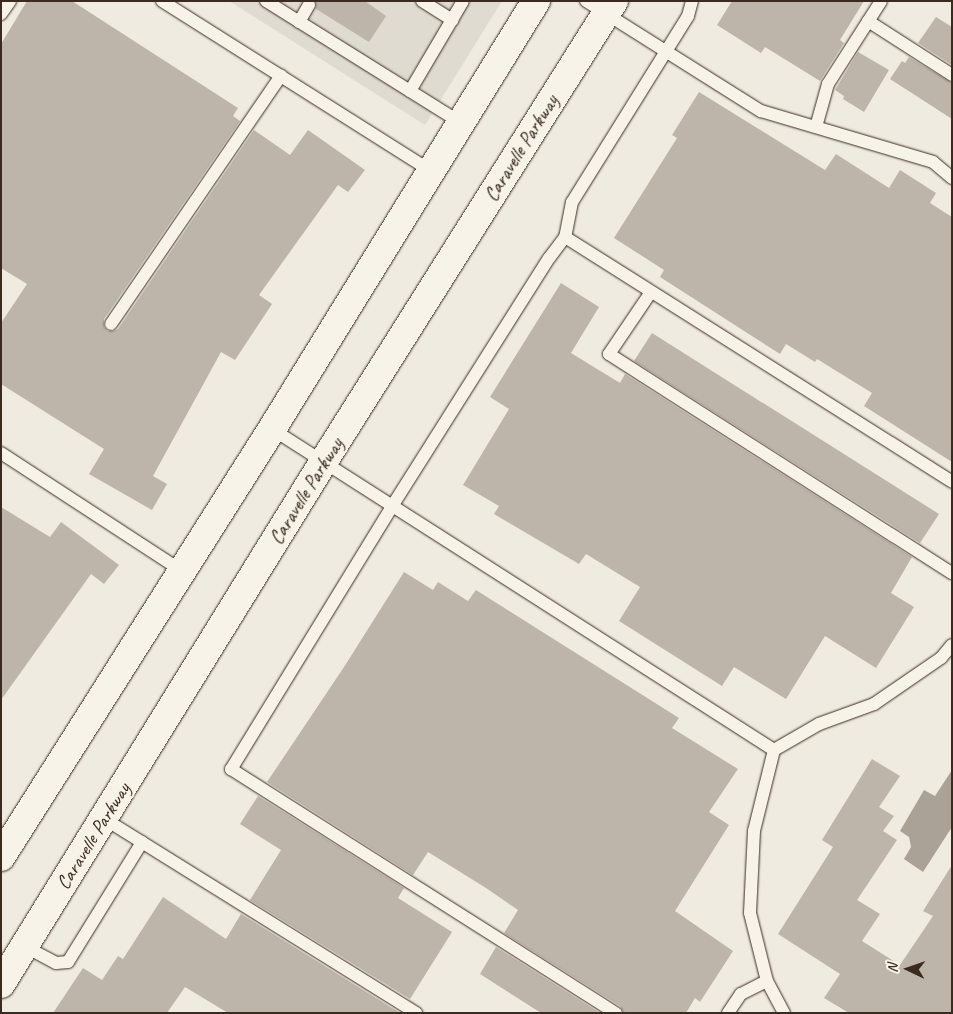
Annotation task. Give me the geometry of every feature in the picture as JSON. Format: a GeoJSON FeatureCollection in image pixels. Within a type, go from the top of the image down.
{"type":"FeatureCollection","features":[{"type":"Feature","properties":{"kind":"street"},"geometry":{"type":"LineString","coordinates":[[1,857],[272,429],[536,1]]}},
{"type":"Feature","properties":{"kind":"street","name":"Caravelle Parkway"},"geometry":{"type":"LineString","coordinates":[[1,984],[324,461],[602,5]]}},
{"type":"Feature","properties":{"kind":"lane"},"geometry":{"type":"LineString","coordinates":[[1,14],[10,1]]}},
{"type":"Feature","properties":{"kind":"lane"},"geometry":{"type":"LineString","coordinates":[[162,1],[431,171]]}},
{"type":"Feature","properties":{"kind":"lane"},"geometry":{"type":"LineString","coordinates":[[266,1],[461,122]]}},
{"type":"Feature","properties":{"kind":"lane"},"geometry":{"type":"LineString","coordinates":[[422,1],[452,20]]}},
{"type":"Feature","properties":{"kind":"lane"},"geometry":{"type":"LineString","coordinates":[[410,91],[463,1]]}},
{"type":"Feature","properties":{"kind":"lane"},"geometry":{"type":"LineString","coordinates":[[616,1013],[230,769],[393,505],[549,258],[565,237],[572,202],[667,52],[688,16],[692,1]]}},
{"type":"Feature","properties":{"kind":"lane"},"geometry":{"type":"LineString","coordinates":[[816,127],[828,84],[881,1]]}},
{"type":"Feature","properties":{"kind":"lane"},"geometry":{"type":"LineString","coordinates":[[299,22],[309,5]]}},
{"type":"Feature","properties":{"kind":"lane"},"geometry":{"type":"LineString","coordinates":[[602,5],[667,52],[761,111],[933,162],[952,178]]}},
{"type":"Feature","properties":{"kind":"lane"},"geometry":{"type":"LineString","coordinates":[[868,21],[952,75]]}},
{"type":"Feature","properties":{"kind":"lane"},"geometry":{"type":"LineString","coordinates":[[111,324],[281,76]]}},
{"type":"Feature","properties":{"kind":"lane"},"geometry":{"type":"LineString","coordinates":[[565,237],[952,482]]}},
{"type":"Feature","properties":{"kind":"lane"},"geometry":{"type":"LineString","coordinates":[[651,292],[609,354],[952,573]]}},
{"type":"Feature","properties":{"kind":"lane"},"geometry":{"type":"LineString","coordinates":[[272,429],[774,750]]}},
{"type":"Feature","properties":{"kind":"lane"},"geometry":{"type":"LineString","coordinates":[[1,453],[182,571]]}},
{"type":"Feature","properties":{"kind":"lane"},"geometry":{"type":"LineString","coordinates":[[784,1013],[767,981],[750,913],[754,831],[774,750],[819,724],[874,704],[941,658],[952,646]]}},
{"type":"Feature","properties":{"kind":"lane"},"geometry":{"type":"LineString","coordinates":[[104,818],[416,1013]]}},
{"type":"Feature","properties":{"kind":"lane"},"geometry":{"type":"LineString","coordinates":[[24,946],[56,963],[68,962],[142,842]]}},
{"type":"Feature","properties":{"kind":"lane"},"geometry":{"type":"LineString","coordinates":[[728,1013],[741,994],[767,981]]}},
{"type":"Feature","properties":{"kind":"shaded area"},"geometry":{"type":"Polygon","coordinates":[[[229,1],[502,1],[425,125],[229,1]]]}},
{"type":"Feature","properties":{"kind":"shaded area"},"geometry":{"type":"Polygon","coordinates":[[[952,770],[952,827],[923,872],[904,859],[911,847],[909,837],[900,831],[924,790],[935,796],[952,770]]]}},
{"type":"Feature","properties":{"kind":"building"},"geometry":{"type":"Polygon","coordinates":[[[27,1],[72,1],[238,108],[233,116],[240,121],[104,319],[104,327],[107,331],[118,329],[254,130],[290,155],[308,130],[365,170],[348,192],[338,185],[259,295],[272,304],[235,360],[221,352],[153,476],[167,484],[152,510],[89,474],[104,449],[1,384],[1,323],[27,284],[1,268],[1,44],[27,1]]]}},
{"type":"Feature","properties":{"kind":"building"},"geometry":{"type":"Polygon","coordinates":[[[316,1],[365,1],[386,16],[369,42],[316,9],[316,1]]]}},
{"type":"Feature","properties":{"kind":"building"},"geometry":{"type":"Polygon","coordinates":[[[732,1],[864,1],[840,40],[844,43],[820,81],[765,47],[761,53],[717,25],[732,1]]]}},
{"type":"Feature","properties":{"kind":"building"},"geometry":{"type":"Polygon","coordinates":[[[936,17],[952,27],[952,65],[918,43],[936,17]]]}},
{"type":"Feature","properties":{"kind":"building"},"geometry":{"type":"Polygon","coordinates":[[[858,52],[889,70],[864,112],[843,99],[844,96],[835,90],[858,52]]]}},
{"type":"Feature","properties":{"kind":"building"},"geometry":{"type":"Polygon","coordinates":[[[909,57],[952,83],[952,119],[890,79],[902,61],[905,63],[909,57]]]}},
{"type":"Feature","properties":{"kind":"building"},"geometry":{"type":"Polygon","coordinates":[[[699,92],[825,170],[836,154],[889,188],[900,170],[936,193],[930,203],[952,217],[952,462],[864,406],[872,393],[817,359],[815,362],[786,344],[780,354],[660,277],[664,270],[614,238],[677,138],[672,135],[699,92]]]}},
{"type":"Feature","properties":{"kind":"building"},"geometry":{"type":"Polygon","coordinates":[[[561,283],[599,307],[571,353],[620,383],[625,374],[912,557],[891,593],[914,607],[876,668],[825,636],[786,699],[734,667],[722,686],[619,621],[640,587],[586,554],[579,564],[494,514],[499,506],[463,485],[509,409],[490,397],[561,283]]]}},
{"type":"Feature","properties":{"kind":"building"},"geometry":{"type":"Polygon","coordinates":[[[652,333],[939,514],[920,543],[634,361],[652,333]]]}},
{"type":"Feature","properties":{"kind":"building"},"geometry":{"type":"Polygon","coordinates":[[[1,507],[50,537],[61,522],[119,565],[104,584],[91,574],[1,700],[1,507]]]}},
{"type":"Feature","properties":{"kind":"building"},"geometry":{"type":"Polygon","coordinates":[[[404,572],[433,590],[438,582],[468,601],[476,590],[679,718],[672,728],[738,769],[709,812],[729,825],[675,911],[733,951],[700,1002],[695,998],[686,1013],[624,1013],[620,1006],[504,933],[518,910],[486,888],[428,852],[413,875],[267,782],[344,667],[404,572]]]}},
{"type":"Feature","properties":{"kind":"building"},"geometry":{"type":"Polygon","coordinates":[[[872,759],[900,776],[879,807],[894,816],[883,831],[897,840],[857,900],[880,914],[862,941],[900,965],[933,916],[923,911],[952,865],[952,1013],[849,1013],[824,998],[840,974],[778,934],[833,847],[822,840],[872,759]]]}},
{"type":"Feature","properties":{"kind":"building"},"geometry":{"type":"Polygon","coordinates":[[[258,796],[404,888],[398,898],[452,932],[410,999],[250,900],[281,850],[240,824],[258,796]]]}},
{"type":"Feature","properties":{"kind":"building"},"geometry":{"type":"Polygon","coordinates":[[[163,897],[226,939],[241,914],[400,1013],[228,1013],[185,987],[167,1013],[53,1013],[83,968],[102,980],[118,956],[123,959],[163,897]]]}},
{"type":"Feature","properties":{"kind":"building"},"geometry":{"type":"Polygon","coordinates":[[[496,947],[600,1013],[541,1013],[480,974],[496,947]]]}}]}
